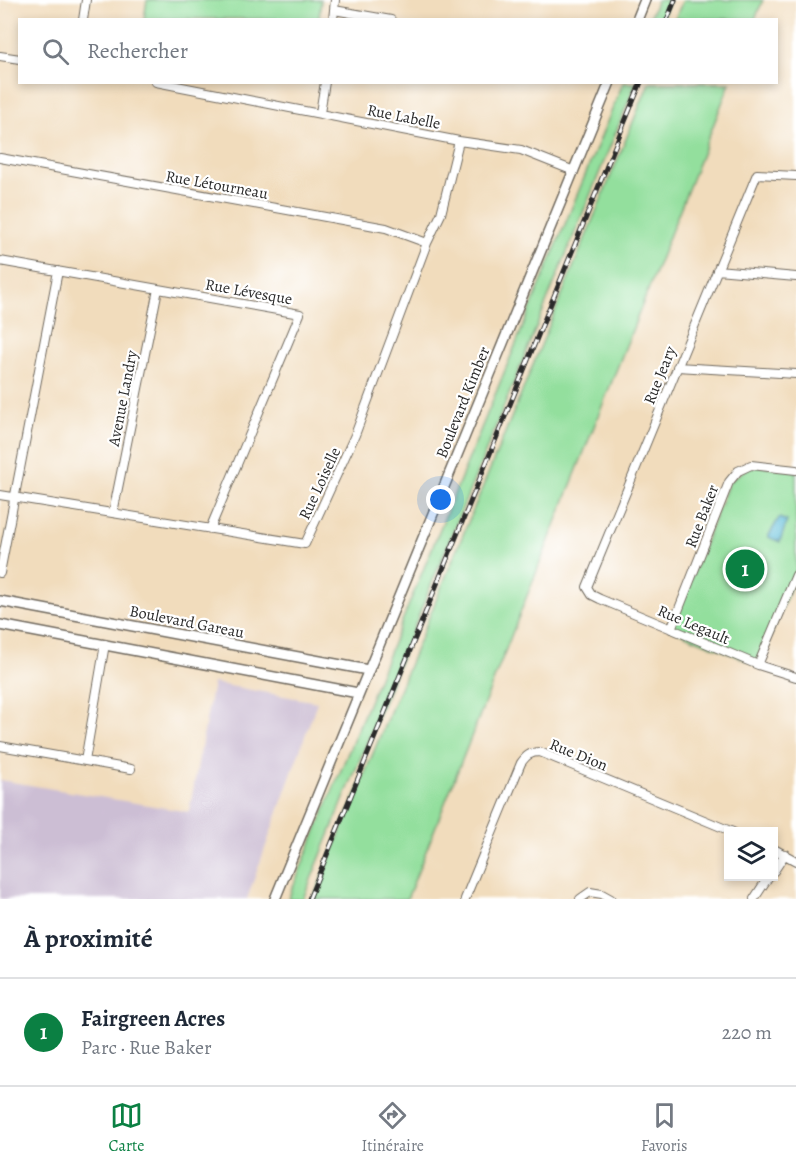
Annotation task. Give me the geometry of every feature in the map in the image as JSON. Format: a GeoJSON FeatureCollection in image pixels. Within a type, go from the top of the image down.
{"type":"FeatureCollection","features":[{"type":"Feature","properties":{"kind":"street"},"geometry":{"type":"LineString","coordinates":[[83,18],[86,0]]}},
{"type":"Feature","properties":{"kind":"street"},"geometry":{"type":"LineString","coordinates":[[333,18],[335,0]]}},
{"type":"Feature","properties":{"kind":"street"},"geometry":{"type":"LineString","coordinates":[[638,18],[645,0]]}},
{"type":"Feature","properties":{"kind":"street"},"geometry":{"type":"LineString","coordinates":[[334,10],[380,18]]}},
{"type":"Feature","properties":{"kind":"street"},"geometry":{"type":"LineString","coordinates":[[0,56],[18,59]]}},
{"type":"Feature","properties":{"kind":"street","name":"Rue Labelle"},"geometry":{"type":"LineString","coordinates":[[167,84],[459,141],[521,150],[574,171]]}},
{"type":"Feature","properties":{"kind":"street"},"geometry":{"type":"LineString","coordinates":[[320,113],[325,84]]}},
{"type":"Feature","properties":{"kind":"street","name":"Boulevard Kimber"},"geometry":{"type":"LineString","coordinates":[[275,899],[609,84]]}},
{"type":"Feature","properties":{"kind":"street","name":"Rue Loiselle"},"geometry":{"type":"LineString","coordinates":[[0,495],[305,544],[355,435],[427,243],[441,214],[459,141]]}},
{"type":"Feature","properties":{"kind":"street","name":"Rue Létourneau"},"geometry":{"type":"LineString","coordinates":[[0,158],[386,228],[427,243]]}},
{"type":"Feature","properties":{"kind":"street","name":"Rue Jeary"},"geometry":{"type":"LineString","coordinates":[[587,587],[757,174],[796,176]]}},
{"type":"Feature","properties":{"kind":"street","name":"Rue Lévesque"},"geometry":{"type":"LineString","coordinates":[[0,261],[300,314],[210,529]]}},
{"type":"Feature","properties":{"kind":"street"},"geometry":{"type":"LineString","coordinates":[[717,270],[796,277]]}},
{"type":"Feature","properties":{"kind":"street"},"geometry":{"type":"LineString","coordinates":[[0,573],[58,271]]}},
{"type":"Feature","properties":{"kind":"street","name":"Avenue Landry"},"geometry":{"type":"LineString","coordinates":[[113,513],[158,289]]}},
{"type":"Feature","properties":{"kind":"street"},"geometry":{"type":"LineString","coordinates":[[677,368],[796,374]]}},
{"type":"Feature","properties":{"kind":"street","name":"Rue Baker"},"geometry":{"type":"LineString","coordinates":[[671,629],[729,482],[738,471],[751,465],[796,470]]}},
{"type":"Feature","properties":{"kind":"street"},"geometry":{"type":"LineString","coordinates":[[758,665],[796,575]]}},
{"type":"Feature","properties":{"kind":"street","name":"Rue Legault"},"geometry":{"type":"LineString","coordinates":[[587,587],[592,595],[758,665],[796,677]]}},
{"type":"Feature","properties":{"kind":"street","name":"Boulevard Gareau"},"geometry":{"type":"LineString","coordinates":[[0,601],[368,670]]}},
{"type":"Feature","properties":{"kind":"street"},"geometry":{"type":"LineString","coordinates":[[0,625],[358,693]]}},
{"type":"Feature","properties":{"kind":"street"},"geometry":{"type":"LineString","coordinates":[[85,761],[105,644]]}},
{"type":"Feature","properties":{"kind":"street"},"geometry":{"type":"LineString","coordinates":[[0,746],[131,769]]}},
{"type":"Feature","properties":{"kind":"street","name":"Rue Dion"},"geometry":{"type":"LineString","coordinates":[[465,899],[521,763],[533,752],[540,752],[724,827]]}},
{"type":"Feature","properties":{"kind":"street"},"geometry":{"type":"LineString","coordinates":[[778,851],[796,861]]}},
{"type":"Feature","properties":{"kind":"street"},"geometry":{"type":"LineString","coordinates":[[778,865],[785,854]]}},
{"type":"Feature","properties":{"kind":"street"},"geometry":{"type":"LineString","coordinates":[[754,899],[767,881]]}},
{"type":"Feature","properties":{"kind":"street"},"geometry":{"type":"LineString","coordinates":[[580,899],[590,892],[602,894],[611,899]]}},
{"type":"Feature","properties":{"kind":"shaded area"},"geometry":{"type":"Polygon","coordinates":[[[213,683],[317,702],[247,899],[0,899],[0,780],[189,812],[213,683]]]}},
{"type":"Feature","properties":{"kind":"green space"},"geometry":{"type":"Polygon","coordinates":[[[147,0],[321,0],[319,18],[144,18],[147,0]]]}},
{"type":"Feature","properties":{"kind":"green space"},"geometry":{"type":"Polygon","coordinates":[[[657,0],[670,0],[662,18],[649,18],[657,0]]]}},
{"type":"Feature","properties":{"kind":"green space"},"geometry":{"type":"Polygon","coordinates":[[[683,0],[763,0],[755,18],[675,18],[683,0]]]}},
{"type":"Feature","properties":{"kind":"green space"},"geometry":{"type":"Polygon","coordinates":[[[623,84],[636,84],[303,899],[288,899],[623,84]]]}},
{"type":"Feature","properties":{"kind":"green space"},"geometry":{"type":"Polygon","coordinates":[[[649,84],[730,84],[407,899],[313,899],[649,84]]]}},
{"type":"Feature","properties":{"kind":"green space"},"geometry":{"type":"Polygon","coordinates":[[[751,465],[796,470],[796,575],[758,665],[671,629],[729,482],[751,465]]]}},
{"type":"Feature","properties":{"kind":"water"},"geometry":{"type":"Polygon","coordinates":[[[779,518],[787,521],[780,542],[768,537],[779,518]]]}},
{"type":"Feature","properties":{"kind":"railway"},"geometry":{"type":"LineString","coordinates":[[668,18],[675,0]]}},
{"type":"Feature","properties":{"kind":"railway"},"geometry":{"type":"LineString","coordinates":[[309,899],[640,84]]}},
{"type":"Feature","properties":{"kind":"place","name":"Fairgreen Acres"},"geometry":{"type":"Point","coordinates":[745,569]}}]}
